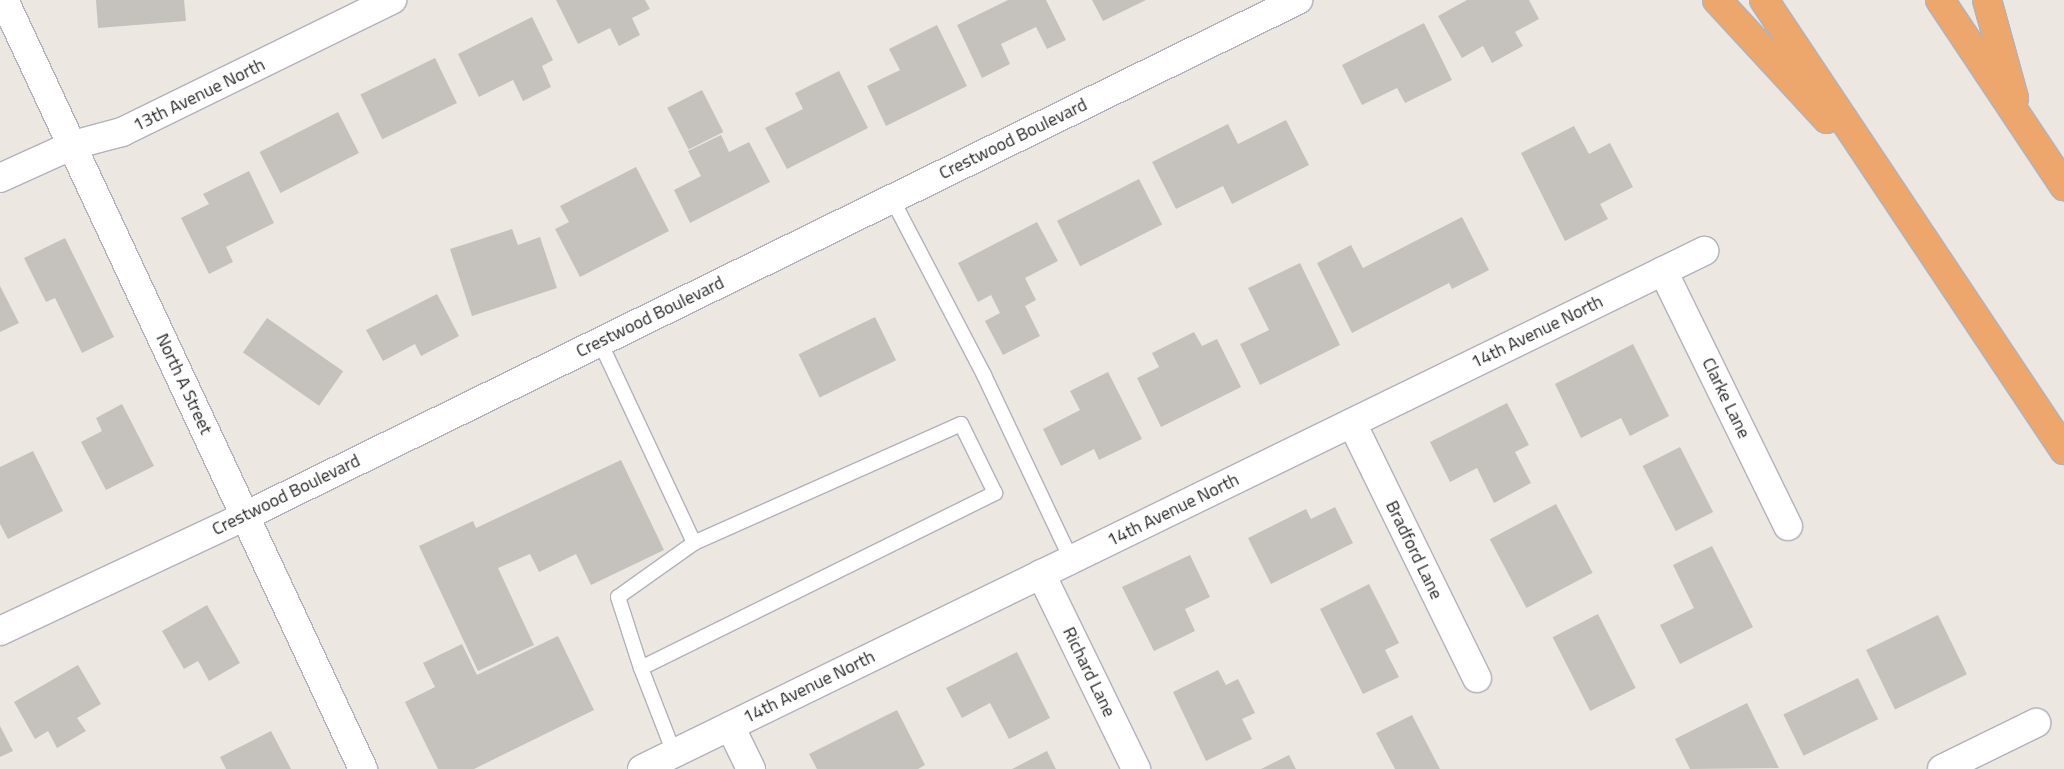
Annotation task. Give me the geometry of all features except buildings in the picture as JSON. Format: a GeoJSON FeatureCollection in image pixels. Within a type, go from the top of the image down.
{"type":"FeatureCollection","features":[{"type":"Feature","properties":{"kind":"highway"},"geometry":{"type":"LineString","coordinates":[[1717,0],[1884,181]]}},
{"type":"Feature","properties":{"kind":"highway"},"geometry":{"type":"LineString","coordinates":[[1764,0],[2064,450]]}},
{"type":"Feature","properties":{"kind":"highway"},"geometry":{"type":"LineString","coordinates":[[1940,0],[2064,186]]}},
{"type":"Feature","properties":{"kind":"highway"},"geometry":{"type":"LineString","coordinates":[[1987,0],[2020,121]]}},
{"type":"Feature","properties":{"kind":"street","name":"North A Street"},"geometry":{"type":"LineString","coordinates":[[4,0],[362,769]]}},
{"type":"Feature","properties":{"kind":"street","name":"13th Avenue North"},"geometry":{"type":"LineString","coordinates":[[0,178],[73,145],[122,132],[392,0]]}},
{"type":"Feature","properties":{"kind":"street","name":"Crestwood Boulevard"},"geometry":{"type":"LineString","coordinates":[[0,631],[245,516],[1298,0]]}},
{"type":"Feature","properties":{"kind":"street","name":"14th Avenue North"},"geometry":{"type":"LineString","coordinates":[[642,769],[1704,251]]}},
{"type":"Feature","properties":{"kind":"street","name":"Clarke Lane"},"geometry":{"type":"LineString","coordinates":[[1663,271],[1788,526]]}},
{"type":"Feature","properties":{"kind":"street","name":"Bradford Lane"},"geometry":{"type":"LineString","coordinates":[[1352,422],[1477,678]]}},
{"type":"Feature","properties":{"kind":"street","name":"Richard Lane"},"geometry":{"type":"LineString","coordinates":[[1041,574],[1136,769]]}},
{"type":"Feature","properties":{"kind":"street"},"geometry":{"type":"LineString","coordinates":[[1942,769],[2036,723]]}},
{"type":"Feature","properties":{"kind":"street"},"geometry":{"type":"LineString","coordinates":[[730,726],[751,769]]}},
{"type":"Feature","properties":{"kind":"lane"},"geometry":{"type":"LineString","coordinates":[[892,199],[984,375],[1072,559]]}},
{"type":"Feature","properties":{"kind":"lane"},"geometry":{"type":"LineString","coordinates":[[600,342],[694,543]]}},
{"type":"Feature","properties":{"kind":"lane"},"geometry":{"type":"LineString","coordinates":[[641,668],[995,493],[962,424],[694,543],[618,598],[641,668],[674,753]]}}]}
